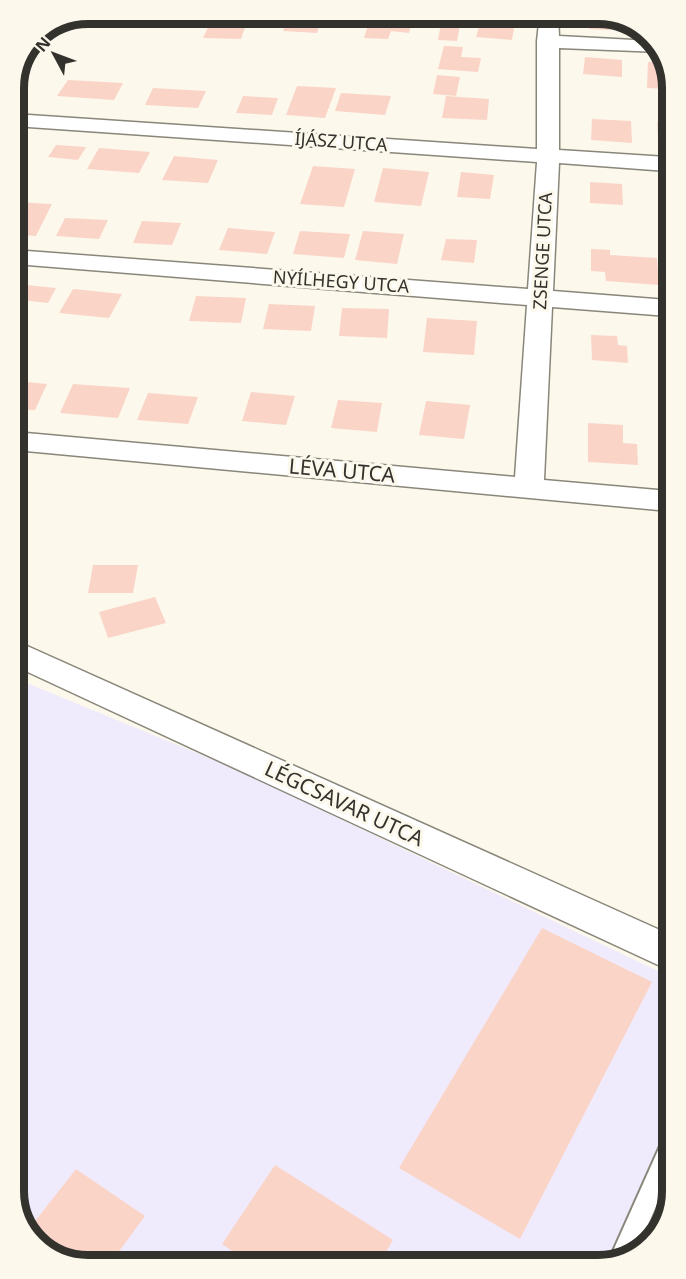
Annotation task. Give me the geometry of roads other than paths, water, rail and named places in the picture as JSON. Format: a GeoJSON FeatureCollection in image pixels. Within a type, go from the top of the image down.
{"type":"FeatureCollection","features":[{"type":"Feature","properties":{"kind":"street","name":"ZSENGE UTCA"},"geometry":{"type":"LineString","coordinates":[[530,488],[548,156],[548,24]]}},
{"type":"Feature","properties":{"kind":"street"},"geometry":{"type":"LineString","coordinates":[[547,41],[646,46]]}},
{"type":"Feature","properties":{"kind":"street","name":"ÍJÁSZ UTCA"},"geometry":{"type":"LineString","coordinates":[[24,121],[662,164]]}},
{"type":"Feature","properties":{"kind":"street","name":"NYÍLHEGY UTCA"},"geometry":{"type":"LineString","coordinates":[[24,257],[662,308]]}},
{"type":"Feature","properties":{"kind":"street","name":"LÉVA UTCA"},"geometry":{"type":"LineString","coordinates":[[24,442],[662,500]]}},
{"type":"Feature","properties":{"kind":"street","name":"LÉGCSAVAR UTCA"},"geometry":{"type":"LineString","coordinates":[[24,660],[662,950]]}},
{"type":"Feature","properties":{"kind":"lane"},"geometry":{"type":"LineString","coordinates":[[626,1248],[662,1167]]}}]}
